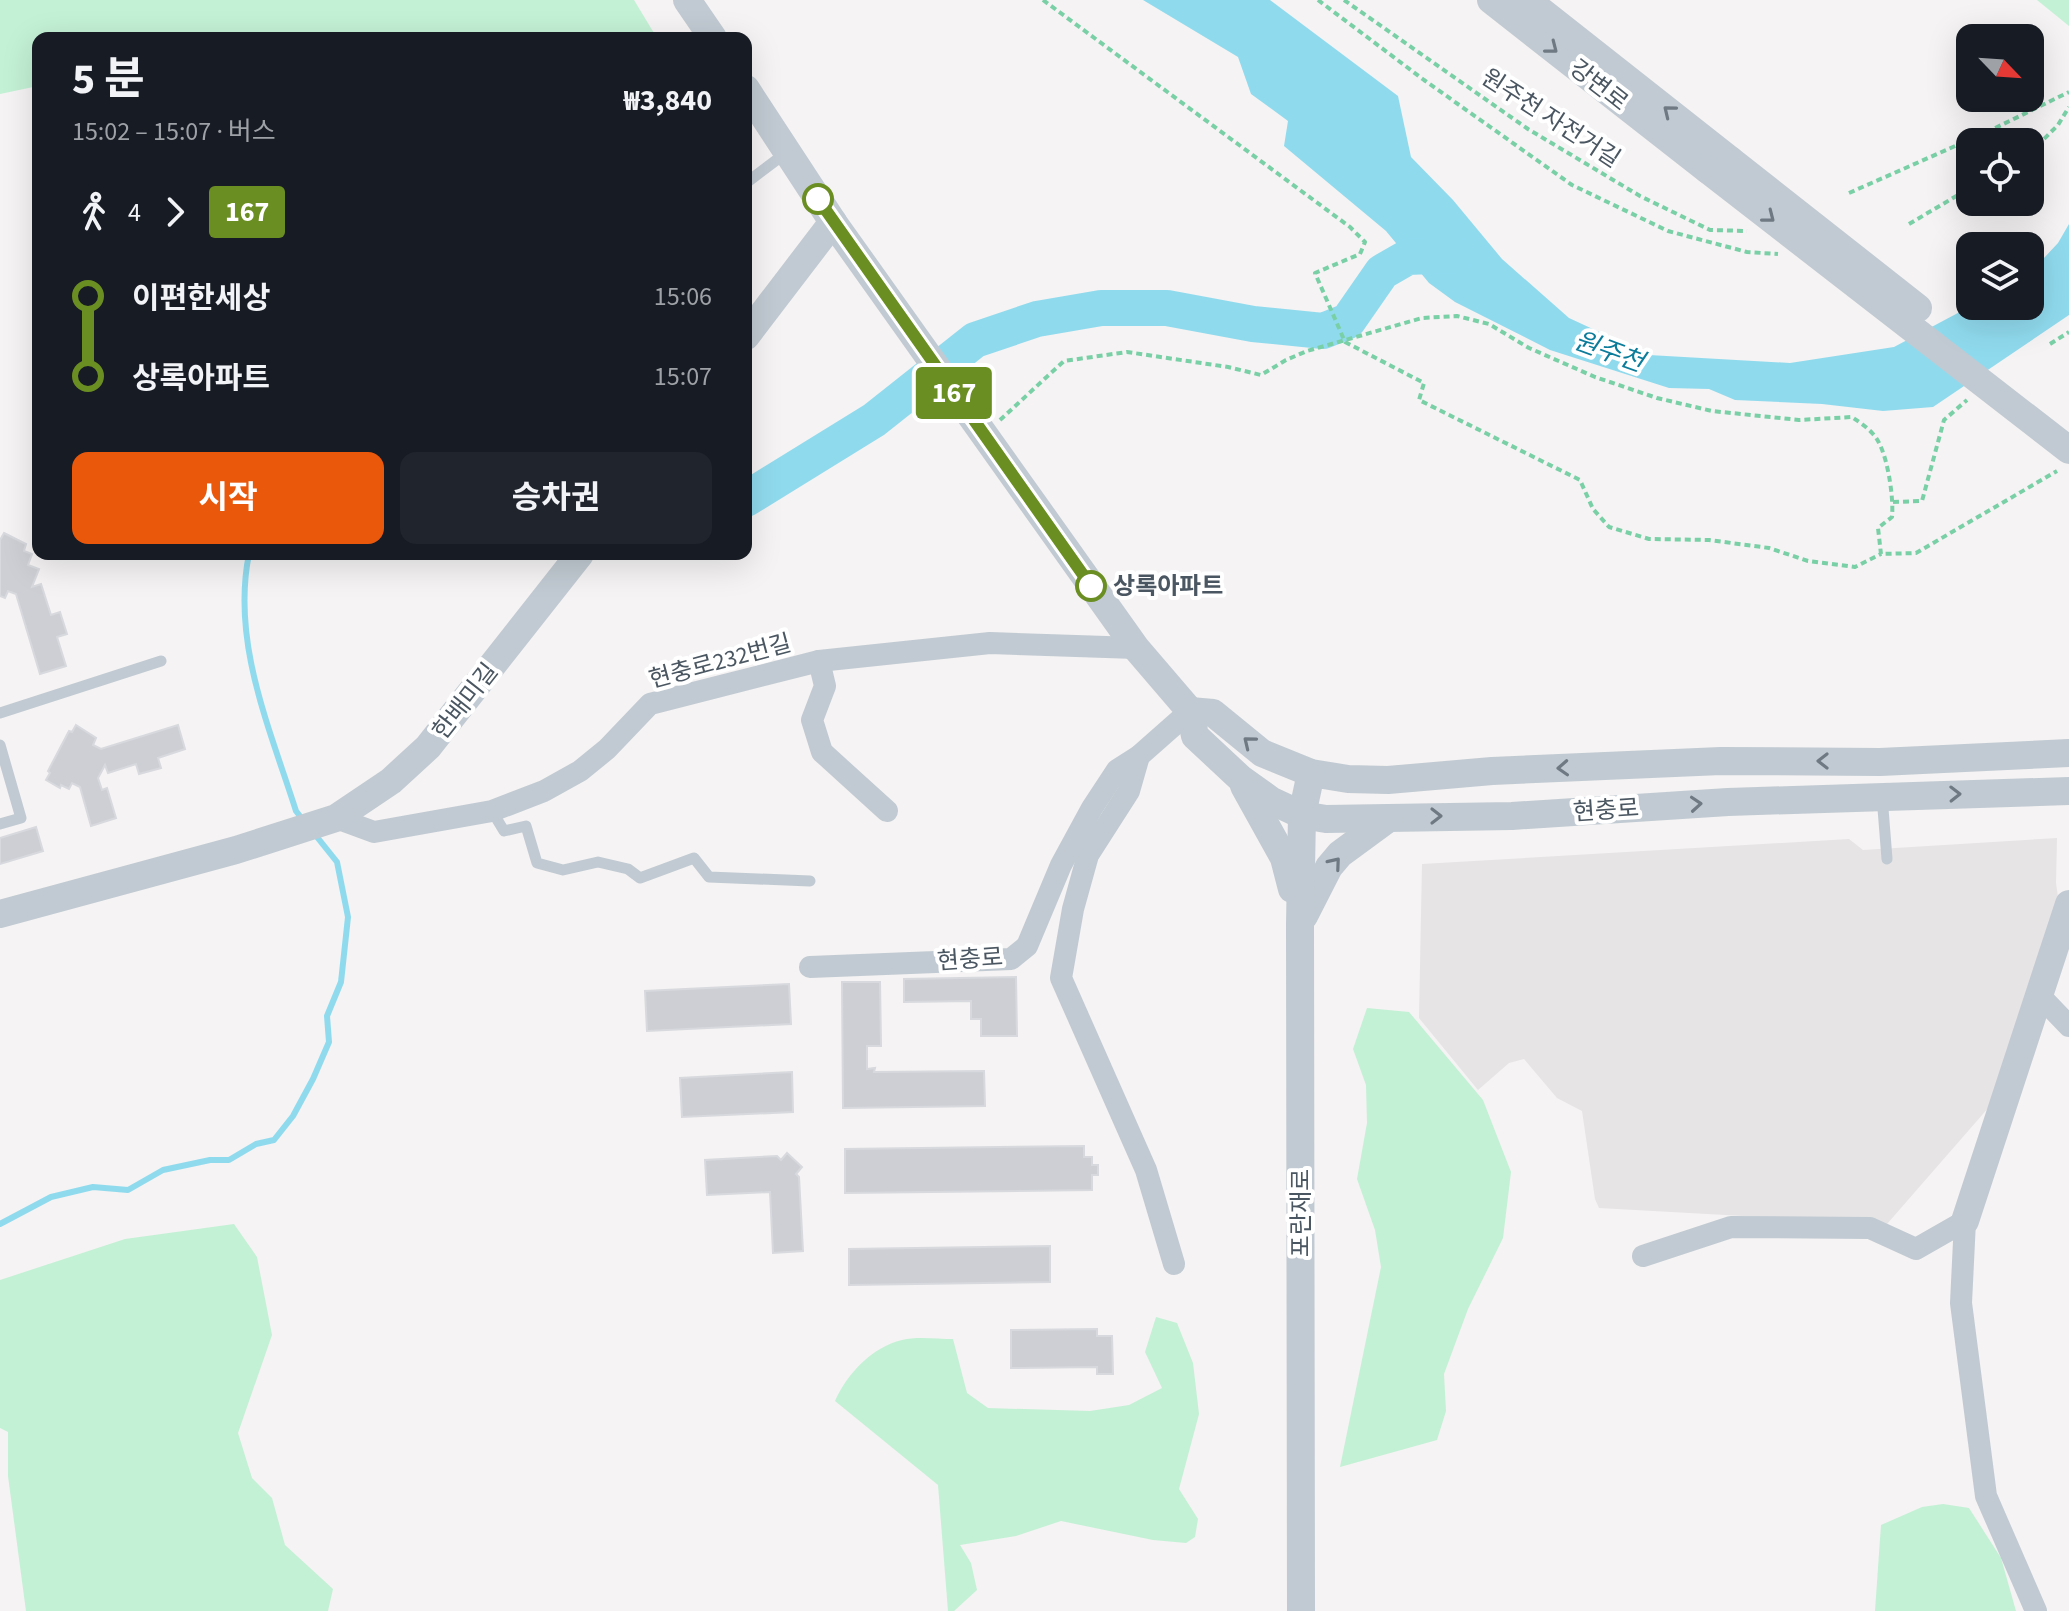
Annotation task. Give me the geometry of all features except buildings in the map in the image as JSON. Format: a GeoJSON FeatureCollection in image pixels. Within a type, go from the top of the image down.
{"type":"FeatureCollection","features":[{"type":"Feature","properties":{"kind":"street"},"geometry":{"type":"LineString","coordinates":[[687,0],[709,32]]}},
{"type":"Feature","properties":{"kind":"street","name":"강변로"},"geometry":{"type":"LineString","coordinates":[[1491,0],[1719,165]]}},
{"type":"Feature","properties":{"kind":"street","name":"강변로"},"geometry":{"type":"LineString","coordinates":[[1527,0],[1719,165]]}},
{"type":"Feature","properties":{"kind":"street"},"geometry":{"type":"LineString","coordinates":[[752,98],[833,222],[752,328]]}},
{"type":"Feature","properties":{"kind":"street"},"geometry":{"type":"LineString","coordinates":[[1719,165],[2069,427]]}},
{"type":"Feature","properties":{"kind":"street"},"geometry":{"type":"LineString","coordinates":[[1719,165],[2069,450]]}},
{"type":"Feature","properties":{"kind":"street","name":"현충로"},"geometry":{"type":"LineString","coordinates":[[833,222],[1136,648],[1190,711],[1195,736],[1240,778],[1272,801],[1302,815],[1326,819],[1512,816],[1882,795],[2069,791]]}},
{"type":"Feature","properties":{"kind":"street","name":"한배미길"},"geometry":{"type":"LineString","coordinates":[[0,914],[236,850],[332,820],[391,781],[428,747],[575,560]]}},
{"type":"Feature","properties":{"kind":"street","name":"현충로232번길"},"geometry":{"type":"LineString","coordinates":[[332,820],[374,832],[492,811],[544,791],[580,771],[607,749],[650,704],[819,661],[990,643],[1136,648]]}},
{"type":"Feature","properties":{"kind":"street","name":"현충로232번길"},"geometry":{"type":"LineString","coordinates":[[819,661],[825,686],[812,720],[822,752],[887,811]]}},
{"type":"Feature","properties":{"kind":"street","name":"현충로"},"geometry":{"type":"LineString","coordinates":[[810,967],[1011,959],[1027,946],[1061,865],[1117,770],[1139,756],[1190,711],[1213,713],[1262,753],[1311,773],[1348,779],[1388,780],[1492,771],[1721,761],[1880,762],[2069,753]]}},
{"type":"Feature","properties":{"kind":"street"},"geometry":{"type":"LineString","coordinates":[[1139,756],[1129,791],[1088,855],[1073,909],[1061,978],[1146,1170],[1174,1264]]}},
{"type":"Feature","properties":{"kind":"street"},"geometry":{"type":"LineString","coordinates":[[1880,762],[1882,795]]}},
{"type":"Feature","properties":{"kind":"street","name":"포란재로"},"geometry":{"type":"LineString","coordinates":[[1301,1611],[1300,924],[1302,815],[1311,773]]}},
{"type":"Feature","properties":{"kind":"street"},"geometry":{"type":"LineString","coordinates":[[1240,778],[1284,858],[1300,924]]}},
{"type":"Feature","properties":{"kind":"street"},"geometry":{"type":"LineString","coordinates":[[1300,924],[1329,867],[1340,854],[1389,818]]}},
{"type":"Feature","properties":{"kind":"street"},"geometry":{"type":"LineString","coordinates":[[2036,1611],[1986,1496],[1961,1303],[1965,1221],[2069,904]]}},
{"type":"Feature","properties":{"kind":"street"},"geometry":{"type":"LineString","coordinates":[[2040,996],[2069,1026]]}},
{"type":"Feature","properties":{"kind":"street"},"geometry":{"type":"LineString","coordinates":[[1643,1256],[1731,1227],[1870,1228],[1916,1249],[1965,1221]]}},
{"type":"Feature","properties":{"kind":"lane"},"geometry":{"type":"LineString","coordinates":[[752,178],[787,152]]}},
{"type":"Feature","properties":{"kind":"lane"},"geometry":{"type":"LineString","coordinates":[[0,713],[161,661]]}},
{"type":"Feature","properties":{"kind":"lane"},"geometry":{"type":"LineString","coordinates":[[0,745],[21,818],[0,824]]}},
{"type":"Feature","properties":{"kind":"lane"},"geometry":{"type":"LineString","coordinates":[[1882,795],[1887,859]]}},
{"type":"Feature","properties":{"kind":"lane"},"geometry":{"type":"LineString","coordinates":[[492,811],[504,831],[526,826],[537,863],[563,870],[598,862],[628,869],[640,878],[694,858],[709,877],[810,881]]}},
{"type":"Feature","properties":{"kind":"path"},"geometry":{"type":"LineString","coordinates":[[1043,0],[1338,218],[1365,242],[1360,254],[1315,273],[1345,342],[1424,383],[1419,400],[1580,480],[1593,509],[1609,527],[1649,539],[1709,540],[1769,548],[1808,561],[1855,567],[1881,554],[1916,553],[2068,464]]}},
{"type":"Feature","properties":{"kind":"path"},"geometry":{"type":"LineString","coordinates":[[1318,0],[1572,185],[1668,231],[1747,252],[1784,254]]}},
{"type":"Feature","properties":{"kind":"path","name":"원주천 자전거길"},"geometry":{"type":"LineString","coordinates":[[1344,0],[1528,129],[1640,196],[1710,230],[1753,231]]}},
{"type":"Feature","properties":{"kind":"path"},"geometry":{"type":"LineString","coordinates":[[1849,193],[2069,92]]}},
{"type":"Feature","properties":{"kind":"path"},"geometry":{"type":"LineString","coordinates":[[2044,139],[2058,125],[2069,107]]}},
{"type":"Feature","properties":{"kind":"path"},"geometry":{"type":"LineString","coordinates":[[1909,224],[1956,196]]}},
{"type":"Feature","properties":{"kind":"path"},"geometry":{"type":"LineString","coordinates":[[979,428],[1064,361],[1127,352],[1261,375],[1307,351],[1422,318],[1457,316],[1489,324],[1529,348],[1595,377],[1657,398],[1712,411],[1799,420],[1852,417],[1875,435],[1884,459],[1893,502],[1892,517],[1878,528],[1881,554]]}},
{"type":"Feature","properties":{"kind":"path"},"geometry":{"type":"LineString","coordinates":[[2050,344],[2069,332]]}},
{"type":"Feature","properties":{"kind":"path"},"geometry":{"type":"LineString","coordinates":[[1893,502],[1922,501],[1944,420],[1972,396]]}},
{"type":"Feature","properties":{"kind":"shaded area"},"geometry":{"type":"Polygon","coordinates":[[[2057,838],[2056,883],[2060,911],[1996,1099],[1887,1224],[1599,1208],[1582,1111],[1557,1098],[1524,1059],[1509,1063],[1478,1090],[1419,1018],[1422,864],[1849,839],[1863,850],[2057,838]]]}},
{"type":"Feature","properties":{"kind":"green space"},"geometry":{"type":"Polygon","coordinates":[[[0,0],[634,0],[653,32],[32,32],[32,87],[0,94],[0,0]]]}},
{"type":"Feature","properties":{"kind":"green space"},"geometry":{"type":"Polygon","coordinates":[[[2037,0],[2069,0],[2069,26],[2037,0]]]}},
{"type":"Feature","properties":{"kind":"green space"},"geometry":{"type":"Polygon","coordinates":[[[1367,1008],[1409,1012],[1483,1100],[1511,1172],[1503,1238],[1468,1309],[1444,1374],[1446,1411],[1437,1440],[1340,1467],[1381,1267],[1375,1230],[1357,1179],[1367,1123],[1366,1085],[1353,1049],[1367,1008]]]}},
{"type":"Feature","properties":{"kind":"green space"},"geometry":{"type":"Polygon","coordinates":[[[234,1224],[257,1257],[272,1335],[238,1433],[252,1478],[272,1498],[285,1545],[333,1589],[328,1611],[26,1611],[8,1476],[8,1432],[0,1428],[0,1280],[125,1239],[234,1224]]]}},
{"type":"Feature","properties":{"kind":"green space"},"geometry":{"type":"Polygon","coordinates":[[[1156,1317],[1177,1323],[1193,1363],[1199,1414],[1179,1489],[1198,1519],[1195,1537],[1186,1543],[1153,1540],[1061,1521],[1016,1536],[960,1545],[971,1563],[977,1590],[954,1611],[948,1611],[938,1485],[835,1401],[846,1381],[871,1355],[891,1344],[914,1338],[953,1339],[967,1393],[988,1408],[1090,1411],[1129,1405],[1162,1388],[1145,1352],[1156,1317]]]}},
{"type":"Feature","properties":{"kind":"green space"},"geometry":{"type":"Polygon","coordinates":[[[1943,1504],[1969,1508],[2001,1558],[2016,1611],[1875,1611],[1881,1525],[1922,1507],[1943,1504]]]}},
{"type":"Feature","properties":{"kind":"water","name":"원주천"},"geometry":{"type":"Polygon","coordinates":[[[1143,0],[1270,0],[1398,96],[1411,157],[1453,200],[1502,259],[1569,318],[1649,355],[1790,363],[1894,347],[1956,314],[1956,320],[2044,320],[2044,258],[2069,224],[2069,315],[1933,407],[1883,411],[1822,404],[1735,400],[1709,389],[1669,388],[1550,350],[1455,302],[1429,283],[1386,231],[1284,146],[1288,121],[1251,94],[1238,57],[1143,0]]]}},
{"type":"Feature","properties":{"kind":"waterway"},"geometry":{"type":"LineString","coordinates":[[752,495],[874,420],[975,340],[1037,319],[1101,308],[1167,308],[1253,324],[1323,331],[1348,321],[1382,272],[1408,257],[1456,255]]}},
{"type":"Feature","properties":{"kind":"waterway"},"geometry":{"type":"LineString","coordinates":[[248,560],[245,620],[249,652],[275,749],[296,811],[303,820]]}},
{"type":"Feature","properties":{"kind":"waterway"},"geometry":{"type":"LineString","coordinates":[[0,1224],[51,1197],[93,1187],[128,1190],[163,1170],[210,1160],[229,1160],[256,1144],[274,1140],[293,1116],[329,1042],[327,1016],[341,982],[348,917],[337,862],[313,832]]}},
{"type":"Feature","properties":{"kind":"bus line","name":"167"},"geometry":{"type":"LineString","coordinates":[[818,199],[1091,586]]}},
{"type":"Feature","properties":{"kind":"place","name":"상록아파트"},"geometry":{"type":"Point","coordinates":[1091,586]}}]}
